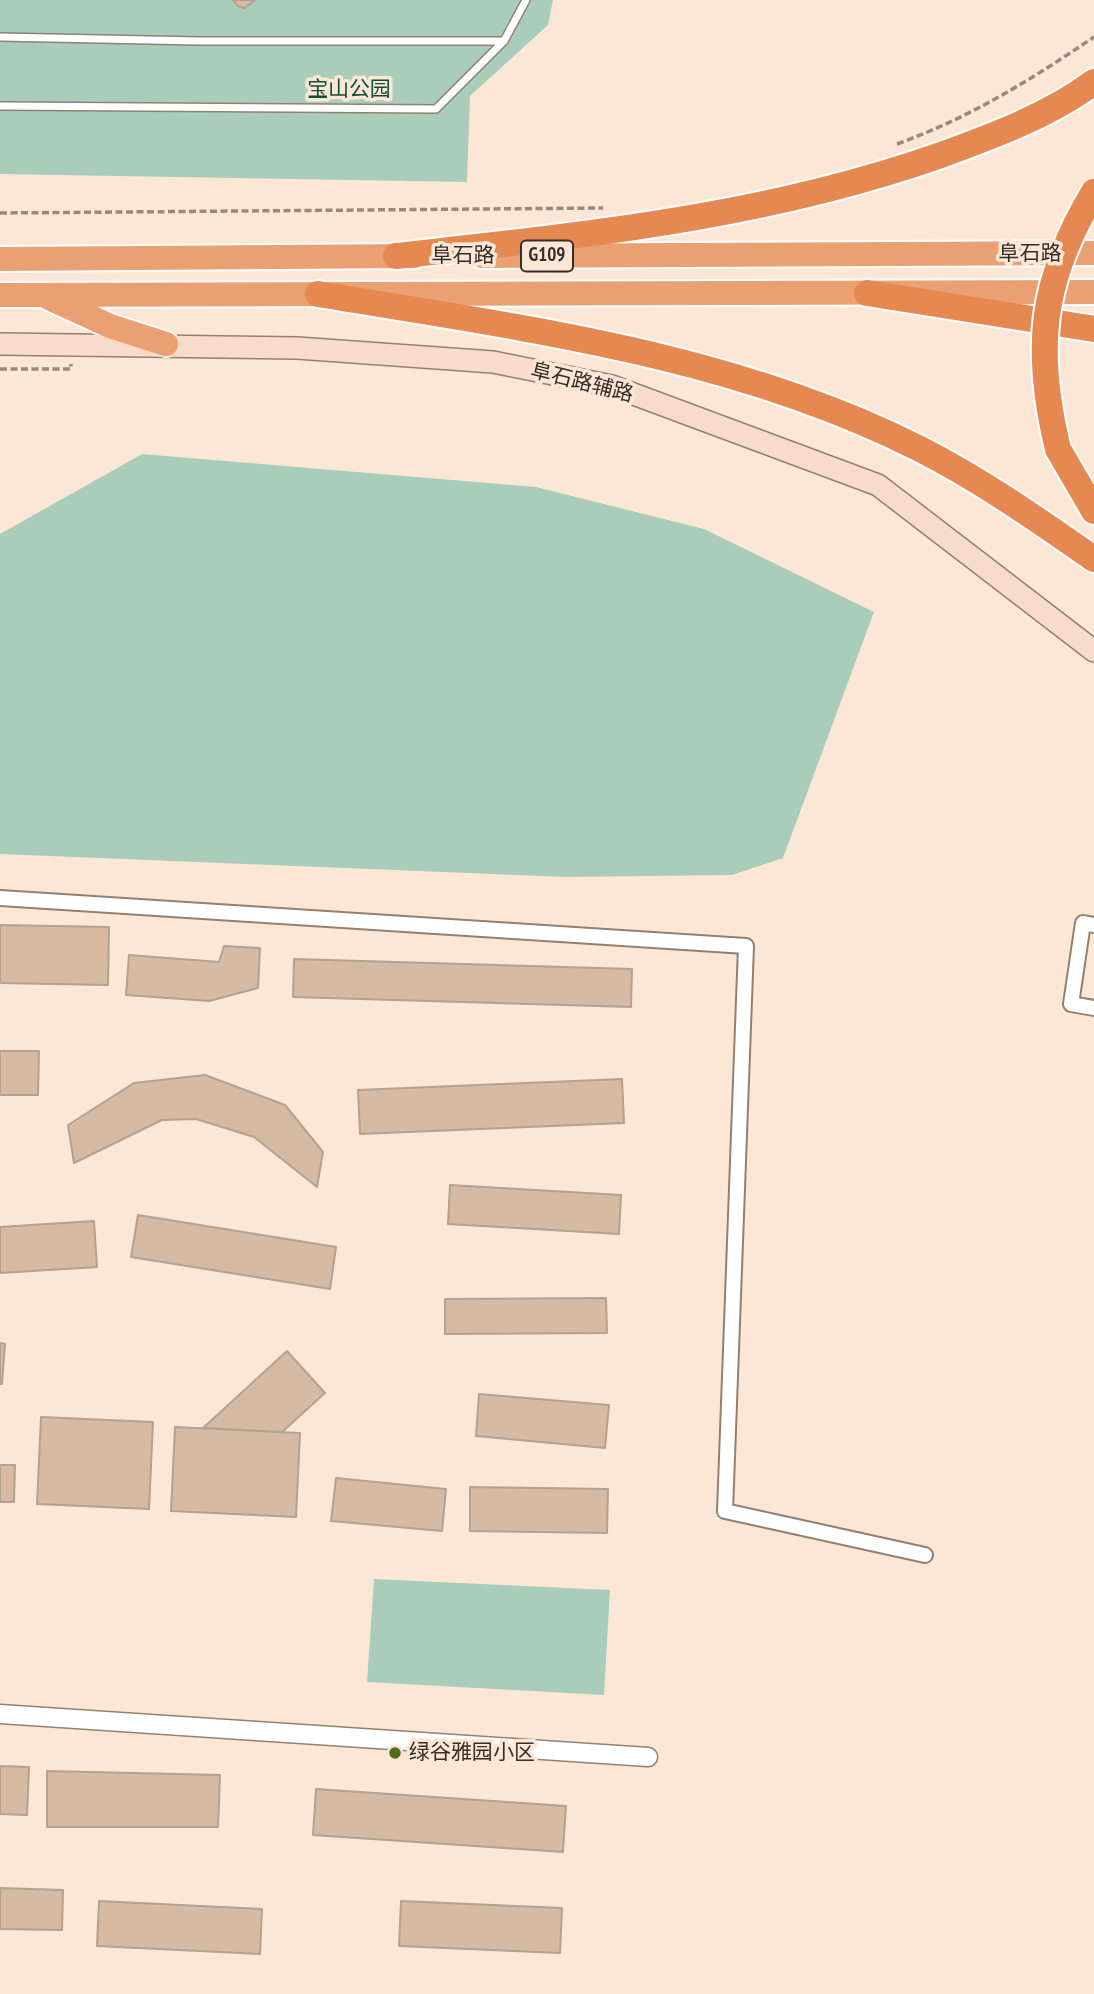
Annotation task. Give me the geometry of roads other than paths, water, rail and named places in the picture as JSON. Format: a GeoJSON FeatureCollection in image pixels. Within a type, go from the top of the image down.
{"type":"FeatureCollection","features":[{"type":"Feature","properties":{"kind":"highway"},"geometry":{"type":"LineString","coordinates":[[396,256],[648,228],[784,201],[884,175],[974,143],[1087,90]]}},
{"type":"Feature","properties":{"kind":"highway"},"geometry":{"type":"LineString","coordinates":[[1094,192],[1075,224],[1059,262],[1047,311],[1043,351],[1046,399],[1058,449],[1094,511]]}},
{"type":"Feature","properties":{"kind":"highway","name":"阜石路"},"geometry":{"type":"LineString","coordinates":[[0,259],[1094,253]]}},
{"type":"Feature","properties":{"kind":"highway","name":"阜石路"},"geometry":{"type":"LineString","coordinates":[[0,295],[1094,292]]}},
{"type":"Feature","properties":{"kind":"highway"},"geometry":{"type":"LineString","coordinates":[[867,293],[1094,329]]}},
{"type":"Feature","properties":{"kind":"highway"},"geometry":{"type":"LineString","coordinates":[[42,294],[110,326],[166,344]]}},
{"type":"Feature","properties":{"kind":"highway"},"geometry":{"type":"LineString","coordinates":[[318,294],[624,346],[773,389],[919,449],[1007,498],[1094,559]]}},
{"type":"Feature","properties":{"kind":"main road","name":"阜石路辅路"},"geometry":{"type":"LineString","coordinates":[[0,344],[166,344],[297,348],[493,362],[612,386],[878,485],[1094,651]]}},
{"type":"Feature","properties":{"kind":"street"},"geometry":{"type":"LineString","coordinates":[[0,898],[746,946],[725,1511],[925,1555]]}},
{"type":"Feature","properties":{"kind":"street"},"geometry":{"type":"LineString","coordinates":[[1094,925],[1083,923],[1071,1004],[1094,1008]]}},
{"type":"Feature","properties":{"kind":"street"},"geometry":{"type":"LineString","coordinates":[[0,1714],[648,1756]]}},
{"type":"Feature","properties":{"kind":"lane"},"geometry":{"type":"LineString","coordinates":[[0,106],[436,109],[505,41],[526,0]]}},
{"type":"Feature","properties":{"kind":"lane"},"geometry":{"type":"LineString","coordinates":[[0,37],[199,41],[505,41]]}},
{"type":"Feature","properties":{"kind":"place","name":"绿谷雅园小区"},"geometry":{"type":"Point","coordinates":[395,1753]}},
{"type":"Feature","properties":{"kind":"park label","name":"宝山公园"},"geometry":{"type":"Point","coordinates":[349,90]}}]}
